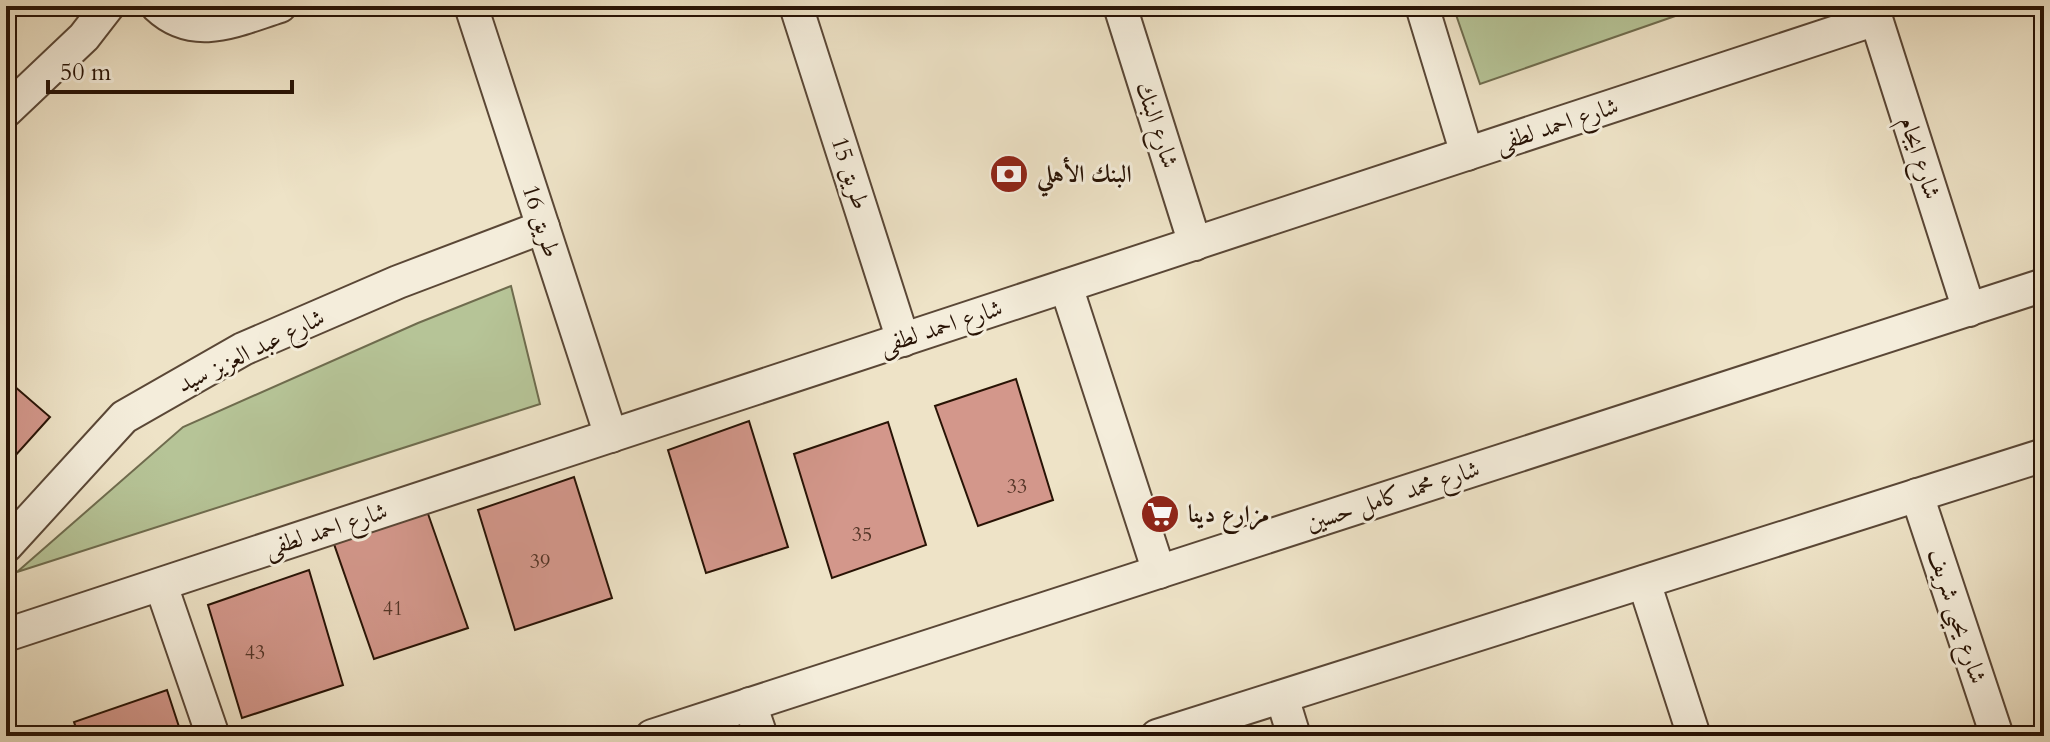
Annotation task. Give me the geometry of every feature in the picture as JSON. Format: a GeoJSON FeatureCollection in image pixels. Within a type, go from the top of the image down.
{"type":"FeatureCollection","features":[{"type":"Feature","properties":{"kind":"street"},"geometry":{"type":"LineString","coordinates":[[6,111],[84,37],[108,6]]}},
{"type":"Feature","properties":{"kind":"street"},"geometry":{"type":"LineString","coordinates":[[164,8],[176,20],[213,26],[280,6]]}},
{"type":"Feature","properties":{"kind":"street","name":"طريق 16"},"geometry":{"type":"LineString","coordinates":[[471,6],[611,436]]}},
{"type":"Feature","properties":{"kind":"street","name":"طريق 15"},"geometry":{"type":"LineString","coordinates":[[796,6],[903,340]]}},
{"type":"Feature","properties":{"kind":"street","name":"شارع البنك"},"geometry":{"type":"LineString","coordinates":[[1120,6],[1195,244]]}},
{"type":"Feature","properties":{"kind":"street"},"geometry":{"type":"LineString","coordinates":[[1422,6],[1467,154]]}},
{"type":"Feature","properties":{"kind":"street","name":"شارع احمد لطفى"},"geometry":{"type":"LineString","coordinates":[[6,635],[1467,154],[1874,13]]}},
{"type":"Feature","properties":{"kind":"street","name":"شارع ايجام"},"geometry":{"type":"LineString","coordinates":[[1874,13],[1969,310]]}},
{"type":"Feature","properties":{"kind":"street","name":"شارع عبد العزيز سيد"},"geometry":{"type":"LineString","coordinates":[[6,546],[124,417],[243,349],[398,282],[543,227]]}},
{"type":"Feature","properties":{"kind":"street","name":"شارع محمد كامل حسين"},"geometry":{"type":"LineString","coordinates":[[652,736],[2044,285]]}},
{"type":"Feature","properties":{"kind":"street"},"geometry":{"type":"LineString","coordinates":[[1066,286],[1159,572]]}},
{"type":"Feature","properties":{"kind":"street"},"geometry":{"type":"LineString","coordinates":[[1157,736],[2044,455]]}},
{"type":"Feature","properties":{"kind":"street","name":"شارع يحيى شريف"},"geometry":{"type":"LineString","coordinates":[[1917,495],[1997,736]]}},
{"type":"Feature","properties":{"kind":"street"},"geometry":{"type":"LineString","coordinates":[[1644,582],[1694,736]]}},
{"type":"Feature","properties":{"kind":"street"},"geometry":{"type":"LineString","coordinates":[[161,585],[213,736]]}},
{"type":"Feature","properties":{"kind":"street"},"geometry":{"type":"LineString","coordinates":[[1282,697],[1294,736]]}},
{"type":"Feature","properties":{"kind":"street"},"geometry":{"type":"LineString","coordinates":[[750,704],[761,736]]}},
{"type":"Feature","properties":{"kind":"green space"},"geometry":{"type":"Polygon","coordinates":[[[1453,6],[1704,6],[1480,84],[1453,6]]]}},
{"type":"Feature","properties":{"kind":"green space"},"geometry":{"type":"Polygon","coordinates":[[[511,286],[540,404],[17,572],[183,427],[418,323],[511,286]]]}},
{"type":"Feature","properties":{"kind":"building"},"geometry":{"type":"Polygon","coordinates":[[[6,379],[50,417],[6,466],[6,379]]]}},
{"type":"Feature","properties":{"kind":"building"},"geometry":{"type":"Polygon","coordinates":[[[1016,379],[1053,500],[978,526],[935,406],[1016,379]]]}},
{"type":"Feature","properties":{"kind":"building"},"geometry":{"type":"Polygon","coordinates":[[[749,421],[788,547],[706,573],[668,450],[749,421]]]}},
{"type":"Feature","properties":{"kind":"building"},"geometry":{"type":"Polygon","coordinates":[[[888,422],[926,545],[832,578],[794,454],[888,422]]]}},
{"type":"Feature","properties":{"kind":"building"},"geometry":{"type":"Polygon","coordinates":[[[574,477],[612,598],[515,630],[478,510],[574,477]]]}},
{"type":"Feature","properties":{"kind":"building"},"geometry":{"type":"Polygon","coordinates":[[[427,511],[468,628],[374,659],[334,544],[427,511]]]}},
{"type":"Feature","properties":{"kind":"building"},"geometry":{"type":"Polygon","coordinates":[[[309,570],[343,685],[242,718],[208,605],[309,570]]]}},
{"type":"Feature","properties":{"kind":"building"},"geometry":{"type":"Polygon","coordinates":[[[167,690],[182,736],[79,736],[74,722],[167,690]]]}},
{"type":"Feature","properties":{"kind":"building"},"geometry":{"type":"Polygon","coordinates":[[[8,705],[18,736],[6,736],[8,705]]]}},
{"type":"Feature","properties":{"kind":"place","name":"البنك الأهلي"},"geometry":{"type":"Point","coordinates":[1009,174]}},
{"type":"Feature","properties":{"kind":"place","name":"مزارع دينا"},"geometry":{"type":"Point","coordinates":[1160,514]}}]}
